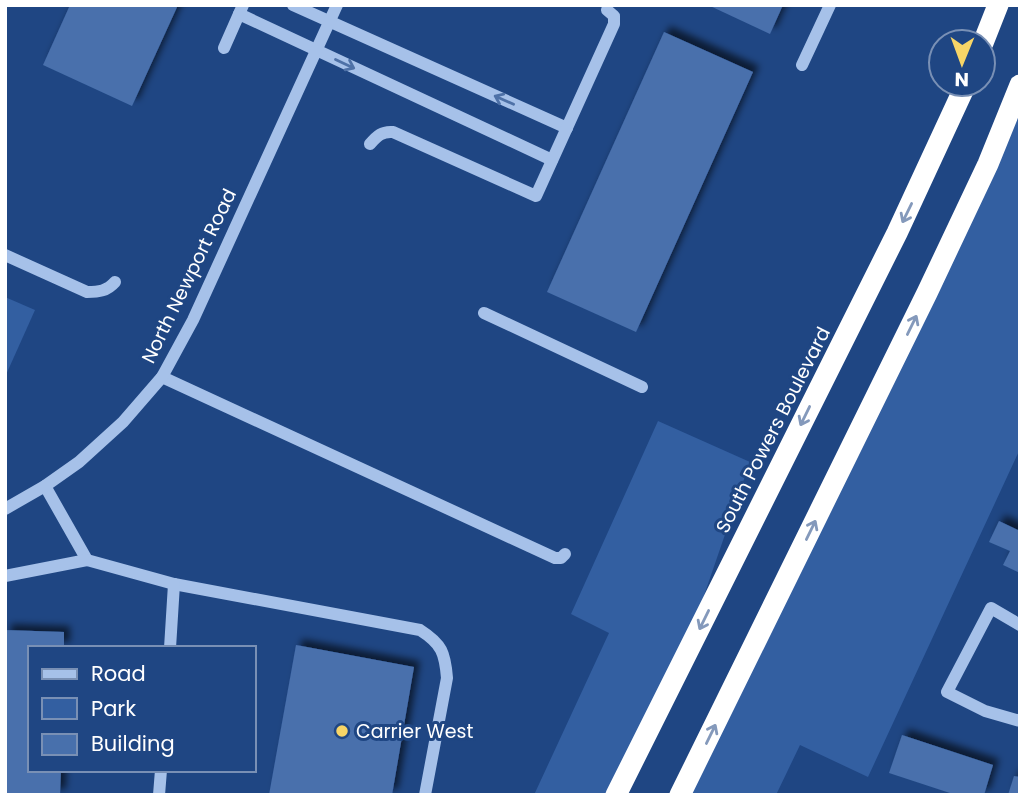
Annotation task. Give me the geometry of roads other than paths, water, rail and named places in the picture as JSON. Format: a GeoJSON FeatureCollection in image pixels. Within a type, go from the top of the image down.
{"type":"FeatureCollection","features":[{"type":"Feature","properties":{"kind":"highway"},"geometry":{"type":"LineString","coordinates":[[976,28],[982,5]]}},
{"type":"Feature","properties":{"kind":"highway"},"geometry":{"type":"LineString","coordinates":[[989,28],[998,5]]}},
{"type":"Feature","properties":{"kind":"highway"},"geometry":{"type":"LineString","coordinates":[[988,164],[1020,85]]}},
{"type":"Feature","properties":{"kind":"highway"},"geometry":{"type":"LineString","coordinates":[[928,171],[952,98]]}},
{"type":"Feature","properties":{"kind":"highway","name":"South Powers Boulevard"},"geometry":{"type":"LineString","coordinates":[[616,795],[928,171],[960,98]]}},
{"type":"Feature","properties":{"kind":"highway"},"geometry":{"type":"LineString","coordinates":[[680,795],[1020,103]]}},
{"type":"Feature","properties":{"kind":"street"},"geometry":{"type":"LineString","coordinates":[[293,5],[567,128]]}},
{"type":"Feature","properties":{"kind":"street","name":"North Newport Road"},"geometry":{"type":"LineString","coordinates":[[5,509],[79,462],[123,422],[162,377],[193,320],[337,5]]}},
{"type":"Feature","properties":{"kind":"street"},"geometry":{"type":"LineString","coordinates":[[802,65],[830,5]]}},
{"type":"Feature","properties":{"kind":"street"},"geometry":{"type":"LineString","coordinates":[[223,48],[241,10],[317,50],[552,160]]}},
{"type":"Feature","properties":{"kind":"street"},"geometry":{"type":"LineString","coordinates":[[370,144],[376,136],[385,131],[393,132],[536,196],[614,24],[614,16],[607,10]]}},
{"type":"Feature","properties":{"kind":"street"},"geometry":{"type":"LineString","coordinates":[[5,255],[87,292],[109,289],[116,282]]}},
{"type":"Feature","properties":{"kind":"street"},"geometry":{"type":"LineString","coordinates":[[484,313],[642,387]]}},
{"type":"Feature","properties":{"kind":"street"},"geometry":{"type":"LineString","coordinates":[[162,377],[555,558],[561,558],[565,554]]}},
{"type":"Feature","properties":{"kind":"street"},"geometry":{"type":"LineString","coordinates":[[45,486],[87,560]]}},
{"type":"Feature","properties":{"kind":"street"},"geometry":{"type":"LineString","coordinates":[[5,576],[87,560],[174,583],[419,630],[437,641],[445,659],[447,678],[425,795]]}},
{"type":"Feature","properties":{"kind":"street"},"geometry":{"type":"LineString","coordinates":[[170,646],[174,583]]}},
{"type":"Feature","properties":{"kind":"street"},"geometry":{"type":"LineString","coordinates":[[1020,625],[991,608],[947,692],[985,711],[1020,720]]}},
{"type":"Feature","properties":{"kind":"street"},"geometry":{"type":"LineString","coordinates":[[159,795],[161,772]]}},
{"type":"Feature","properties":{"kind":"place","name":"Carrier West"},"geometry":{"type":"Point","coordinates":[342,731]}}]}
